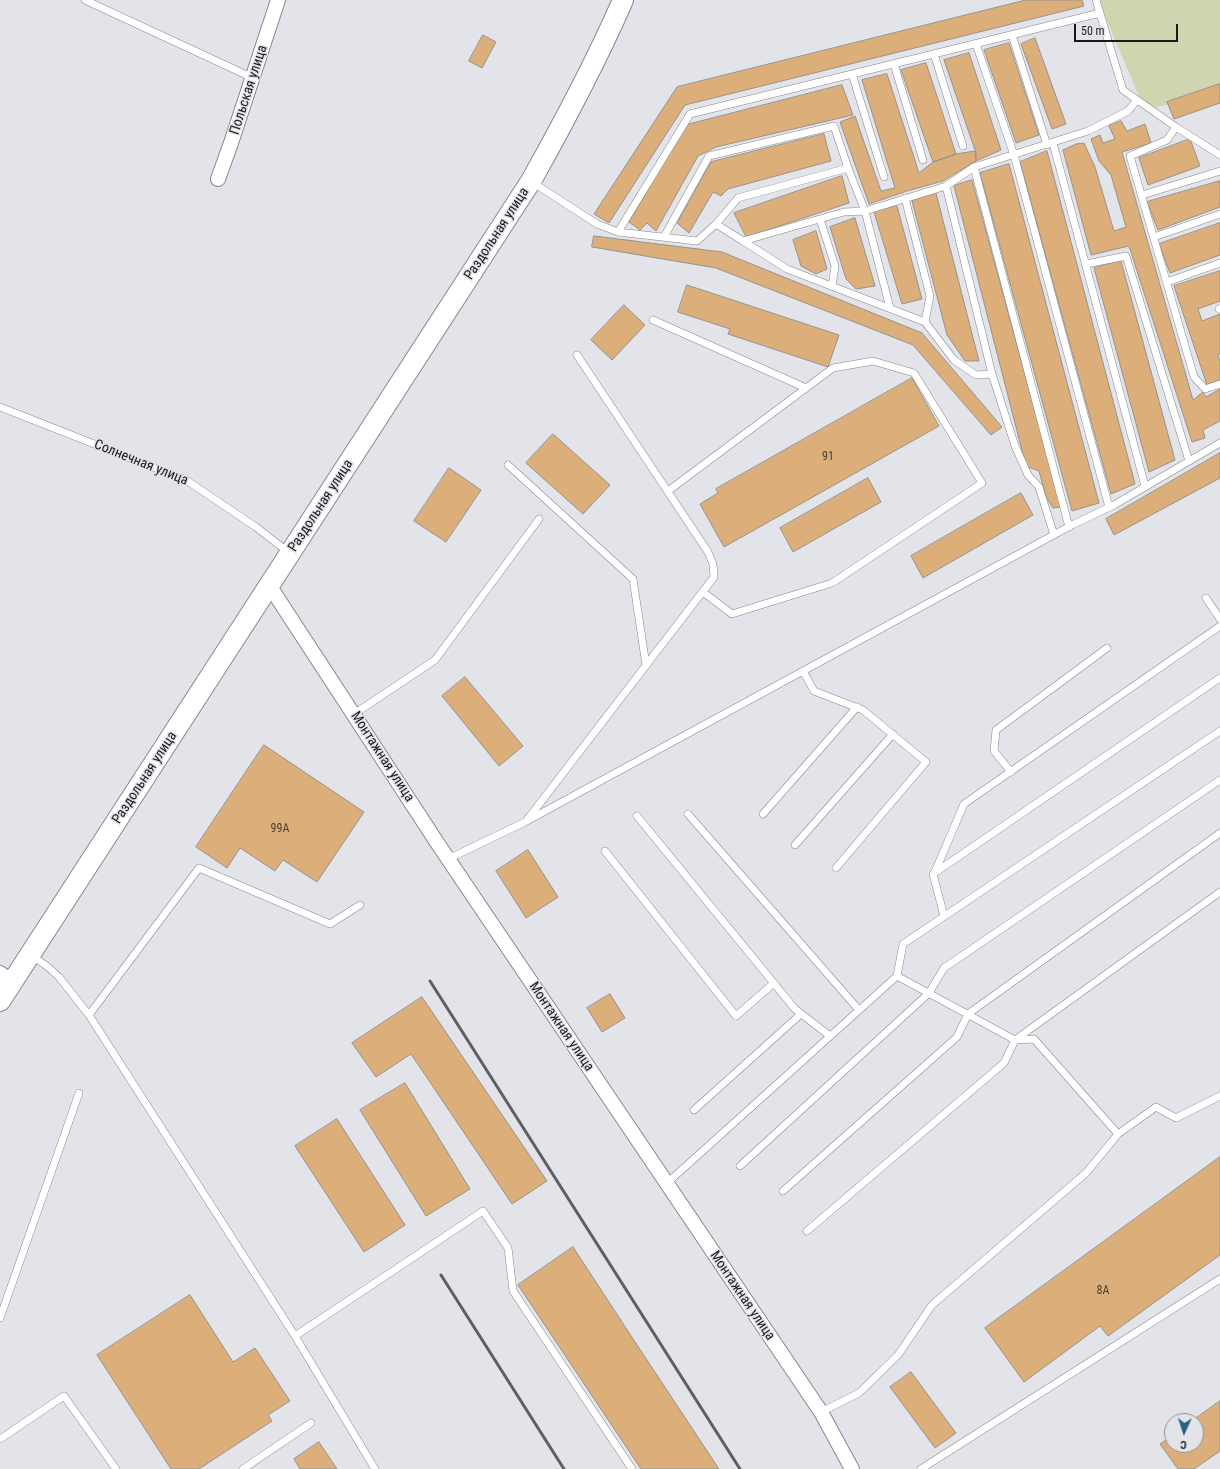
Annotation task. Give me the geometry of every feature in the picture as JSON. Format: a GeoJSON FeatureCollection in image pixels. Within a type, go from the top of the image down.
{"type":"FeatureCollection","features":[{"type":"Feature","properties":{"kind":"main road","name":"Раздольная улица"},"geometry":{"type":"LineString","coordinates":[[0,1001],[6,978],[30,955],[531,181],[602,47],[623,0]]}},
{"type":"Feature","properties":{"kind":"street","name":"Польская улица"},"geometry":{"type":"LineString","coordinates":[[218,179],[278,0]]}},
{"type":"Feature","properties":{"kind":"street","name":"Монтажная улица"},"geometry":{"type":"LineString","coordinates":[[269,585],[448,859],[821,1412],[852,1469]]}},
{"type":"Feature","properties":{"kind":"lane"},"geometry":{"type":"LineString","coordinates":[[85,0],[253,78]]}},
{"type":"Feature","properties":{"kind":"lane"},"geometry":{"type":"LineString","coordinates":[[1096,0],[1123,90],[1176,127],[1220,155]]}},
{"type":"Feature","properties":{"kind":"lane"},"geometry":{"type":"LineString","coordinates":[[618,232],[690,114],[1100,13]]}},
{"type":"Feature","properties":{"kind":"lane"},"geometry":{"type":"LineString","coordinates":[[1012,35],[1050,144],[1086,264],[1145,486]]}},
{"type":"Feature","properties":{"kind":"lane"},"geometry":{"type":"LineString","coordinates":[[976,44],[1014,155],[1109,507]]}},
{"type":"Feature","properties":{"kind":"lane"},"geometry":{"type":"LineString","coordinates":[[934,54],[963,146]]}},
{"type":"Feature","properties":{"kind":"lane"},"geometry":{"type":"LineString","coordinates":[[894,64],[923,160]]}},
{"type":"Feature","properties":{"kind":"lane"},"geometry":{"type":"LineString","coordinates":[[852,74],[884,177]]}},
{"type":"Feature","properties":{"kind":"lane"},"geometry":{"type":"LineString","coordinates":[[743,241],[844,212],[865,211],[946,186],[974,167],[1088,131],[1128,111],[1137,100]]}},
{"type":"Feature","properties":{"kind":"lane"},"geometry":{"type":"LineString","coordinates":[[664,237],[709,156],[834,126],[848,168],[865,211],[890,308]]}},
{"type":"Feature","properties":{"kind":"lane"},"geometry":{"type":"LineString","coordinates":[[1176,127],[1167,140],[1130,156],[1194,377],[1205,389],[1220,384]]}},
{"type":"Feature","properties":{"kind":"lane"},"geometry":{"type":"LineString","coordinates":[[974,167],[1069,527]]}},
{"type":"Feature","properties":{"kind":"lane"},"geometry":{"type":"LineString","coordinates":[[531,181],[597,224],[618,232],[697,241],[716,224],[738,198],[848,168]]}},
{"type":"Feature","properties":{"kind":"lane"},"geometry":{"type":"LineString","coordinates":[[1142,195],[1220,171]]}},
{"type":"Feature","properties":{"kind":"lane"},"geometry":{"type":"LineString","coordinates":[[946,186],[992,374],[1015,446],[1028,475],[1039,488],[1054,535]]}},
{"type":"Feature","properties":{"kind":"lane"},"geometry":{"type":"LineString","coordinates":[[905,198],[930,296],[925,322]]}},
{"type":"Feature","properties":{"kind":"lane"},"geometry":{"type":"LineString","coordinates":[[1154,237],[1220,214]]}},
{"type":"Feature","properties":{"kind":"lane"},"geometry":{"type":"LineString","coordinates":[[820,219],[835,266],[832,286]]}},
{"type":"Feature","properties":{"kind":"lane"},"geometry":{"type":"LineString","coordinates":[[716,224],[786,269],[925,322],[954,360],[976,375],[992,374]]}},
{"type":"Feature","properties":{"kind":"lane"},"geometry":{"type":"LineString","coordinates":[[1086,264],[1126,256],[1189,461]]}},
{"type":"Feature","properties":{"kind":"lane"},"geometry":{"type":"LineString","coordinates":[[1167,282],[1220,263]]}},
{"type":"Feature","properties":{"kind":"lane"},"geometry":{"type":"LineString","coordinates":[[653,320],[806,388]]}},
{"type":"Feature","properties":{"kind":"lane"},"geometry":{"type":"LineString","coordinates":[[525,822],[714,577],[713,564],[708,552],[577,355]]}},
{"type":"Feature","properties":{"kind":"lane"},"geometry":{"type":"LineString","coordinates":[[668,491],[833,368],[873,361],[914,373],[982,483],[832,583],[732,614],[703,592]]}},
{"type":"Feature","properties":{"kind":"lane","name":"Солнечная улица"},"geometry":{"type":"LineString","coordinates":[[0,407],[186,480],[256,527],[290,554]]}},
{"type":"Feature","properties":{"kind":"lane"},"geometry":{"type":"LineString","coordinates":[[448,859],[525,822],[1054,535],[1109,507],[1220,443]]}},
{"type":"Feature","properties":{"kind":"lane"},"geometry":{"type":"LineString","coordinates":[[508,465],[633,580],[646,665]]}},
{"type":"Feature","properties":{"kind":"lane"},"geometry":{"type":"LineString","coordinates":[[354,714],[435,660],[539,519]]}},
{"type":"Feature","properties":{"kind":"lane"},"geometry":{"type":"LineString","coordinates":[[1206,598],[1220,619]]}},
{"type":"Feature","properties":{"kind":"lane"},"geometry":{"type":"LineString","coordinates":[[944,916],[933,874],[964,804],[1220,626]]}},
{"type":"Feature","properties":{"kind":"lane"},"geometry":{"type":"LineString","coordinates":[[1011,772],[994,751],[996,730],[1107,648]]}},
{"type":"Feature","properties":{"kind":"lane"},"geometry":{"type":"LineString","coordinates":[[803,671],[814,691],[863,710],[926,762],[836,868]]}},
{"type":"Feature","properties":{"kind":"lane"},"geometry":{"type":"LineString","coordinates":[[933,874],[1220,678]]}},
{"type":"Feature","properties":{"kind":"lane"},"geometry":{"type":"LineString","coordinates":[[763,814],[857,707]]}},
{"type":"Feature","properties":{"kind":"lane"},"geometry":{"type":"LineString","coordinates":[[666,1184],[897,976],[903,944],[1220,731]]}},
{"type":"Feature","properties":{"kind":"lane"},"geometry":{"type":"LineString","coordinates":[[795,845],[893,734]]}},
{"type":"Feature","properties":{"kind":"lane"},"geometry":{"type":"LineString","coordinates":[[740,1166],[929,993],[944,968],[1220,780]]}},
{"type":"Feature","properties":{"kind":"lane"},"geometry":{"type":"LineString","coordinates":[[688,814],[859,1010]]}},
{"type":"Feature","properties":{"kind":"lane"},"geometry":{"type":"LineString","coordinates":[[637,816],[795,1009],[830,1036]]}},
{"type":"Feature","properties":{"kind":"lane"},"geometry":{"type":"LineString","coordinates":[[783,1192],[957,1038],[968,1014],[1220,833]]}},
{"type":"Feature","properties":{"kind":"lane"},"geometry":{"type":"LineString","coordinates":[[605,851],[736,1016],[774,983]]}},
{"type":"Feature","properties":{"kind":"lane"},"geometry":{"type":"LineString","coordinates":[[89,1015],[199,868],[330,924],[360,905]]}},
{"type":"Feature","properties":{"kind":"lane"},"geometry":{"type":"LineString","coordinates":[[807,1231],[1004,1063],[1015,1040],[1220,892]]}},
{"type":"Feature","properties":{"kind":"lane"},"geometry":{"type":"LineString","coordinates":[[30,955],[48,967],[59,977],[89,1015],[295,1336],[375,1469]]}},
{"type":"Feature","properties":{"kind":"lane"},"geometry":{"type":"LineString","coordinates":[[897,976],[1015,1040],[1034,1039],[1118,1134]]}},
{"type":"Feature","properties":{"kind":"lane"},"geometry":{"type":"LineString","coordinates":[[694,1110],[801,1014]]}},
{"type":"Feature","properties":{"kind":"lane"},"geometry":{"type":"LineString","coordinates":[[0,1318],[79,1093]]}},
{"type":"Feature","properties":{"kind":"lane"},"geometry":{"type":"LineString","coordinates":[[821,1412],[859,1393],[898,1355],[932,1305],[1086,1173],[1118,1134],[1156,1107],[1176,1118],[1220,1096]]}},
{"type":"Feature","properties":{"kind":"lane"},"geometry":{"type":"LineString","coordinates":[[295,1336],[483,1210],[508,1248],[513,1291],[632,1469]]}},
{"type":"Feature","properties":{"kind":"lane"},"geometry":{"type":"LineString","coordinates":[[920,1469],[1220,1278]]}},
{"type":"Feature","properties":{"kind":"lane"},"geometry":{"type":"LineString","coordinates":[[0,1439],[64,1396],[116,1469]]}},
{"type":"Feature","properties":{"kind":"lane"},"geometry":{"type":"LineString","coordinates":[[243,1469],[311,1423]]}},
{"type":"Feature","properties":{"kind":"green space"},"geometry":{"type":"Polygon","coordinates":[[[1098,0],[1220,0],[1220,92],[1145,110],[1098,0]]]}},
{"type":"Feature","properties":{"kind":"building"},"geometry":{"type":"Polygon","coordinates":[[[1026,0],[1082,0],[1084,6],[685,105],[609,223],[594,214],[677,87],[1026,0]]]}},
{"type":"Feature","properties":{"kind":"building"},"geometry":{"type":"Polygon","coordinates":[[[483,35],[496,42],[482,68],[469,61],[483,35]]]}},
{"type":"Feature","properties":{"kind":"building"},"geometry":{"type":"Polygon","coordinates":[[[1035,38],[1066,124],[1052,129],[1021,44],[1035,38]]]}},
{"type":"Feature","properties":{"kind":"building"},"geometry":{"type":"Polygon","coordinates":[[[1009,43],[1039,135],[1016,143],[984,50],[1009,43]]]}},
{"type":"Feature","properties":{"kind":"building"},"geometry":{"type":"Polygon","coordinates":[[[969,53],[1001,150],[976,161],[976,153],[944,60],[969,53]]]}},
{"type":"Feature","properties":{"kind":"building"},"geometry":{"type":"Polygon","coordinates":[[[926,63],[956,154],[933,162],[901,70],[926,63]]]}},
{"type":"Feature","properties":{"kind":"building"},"geometry":{"type":"Polygon","coordinates":[[[887,74],[919,173],[933,162],[956,154],[975,151],[976,161],[943,181],[869,204],[840,122],[855,116],[881,191],[895,188],[862,80],[887,74]]]}},
{"type":"Feature","properties":{"kind":"building"},"geometry":{"type":"Polygon","coordinates":[[[1220,84],[1220,103],[1174,119],[1167,102],[1220,84]]]}},
{"type":"Feature","properties":{"kind":"building"},"geometry":{"type":"Polygon","coordinates":[[[842,85],[853,115],[716,147],[698,156],[656,231],[647,223],[640,230],[629,222],[686,125],[842,85]]]}},
{"type":"Feature","properties":{"kind":"building"},"geometry":{"type":"Polygon","coordinates":[[[1121,121],[1127,131],[1145,124],[1151,143],[1122,152],[1193,400],[1203,392],[1206,397],[1220,389],[1220,421],[1203,430],[1205,438],[1192,442],[1129,246],[1091,255],[1063,150],[1076,144],[1084,143],[1095,167],[1114,231],[1126,227],[1111,175],[1099,161],[1091,139],[1100,135],[1103,143],[1115,139],[1109,126],[1121,121]]]}},
{"type":"Feature","properties":{"kind":"building"},"geometry":{"type":"Polygon","coordinates":[[[824,134],[831,161],[728,189],[721,196],[713,192],[689,233],[677,223],[711,162],[824,134]]]}},
{"type":"Feature","properties":{"kind":"building"},"geometry":{"type":"Polygon","coordinates":[[[1190,139],[1200,166],[1148,185],[1139,158],[1190,139]]]}},
{"type":"Feature","properties":{"kind":"building"},"geometry":{"type":"Polygon","coordinates":[[[1047,151],[1135,484],[1111,494],[1020,162],[1047,151]]]}},
{"type":"Feature","properties":{"kind":"building"},"geometry":{"type":"Polygon","coordinates":[[[1009,164],[1099,503],[1072,511],[980,173],[1009,164]]]}},
{"type":"Feature","properties":{"kind":"building"},"geometry":{"type":"Polygon","coordinates":[[[842,176],[849,203],[746,237],[734,213],[842,176]]]}},
{"type":"Feature","properties":{"kind":"building"},"geometry":{"type":"Polygon","coordinates":[[[972,180],[1061,507],[1053,508],[1046,497],[1039,471],[1026,466],[954,186],[972,180]]]}},
{"type":"Feature","properties":{"kind":"building"},"geometry":{"type":"Polygon","coordinates":[[[1220,181],[1220,207],[1158,230],[1147,202],[1220,181]]]}},
{"type":"Feature","properties":{"kind":"building"},"geometry":{"type":"Polygon","coordinates":[[[936,193],[979,361],[965,361],[947,335],[912,201],[936,193]]]}},
{"type":"Feature","properties":{"kind":"building"},"geometry":{"type":"Polygon","coordinates":[[[897,206],[922,299],[902,304],[874,212],[897,206]]]}},
{"type":"Feature","properties":{"kind":"building"},"geometry":{"type":"Polygon","coordinates":[[[855,218],[875,286],[856,289],[846,279],[830,227],[855,218]]]}},
{"type":"Feature","properties":{"kind":"building"},"geometry":{"type":"Polygon","coordinates":[[[1220,223],[1220,255],[1170,273],[1159,244],[1220,223]]]}},
{"type":"Feature","properties":{"kind":"building"},"geometry":{"type":"Polygon","coordinates":[[[816,231],[827,269],[816,274],[801,266],[793,240],[816,231]]]}},
{"type":"Feature","properties":{"kind":"building"},"geometry":{"type":"Polygon","coordinates":[[[594,236],[722,252],[922,333],[1002,427],[991,435],[913,345],[716,268],[592,247],[594,236]]]}},
{"type":"Feature","properties":{"kind":"building"},"geometry":{"type":"Polygon","coordinates":[[[1121,261],[1175,460],[1149,472],[1094,268],[1121,261]]]}},
{"type":"Feature","properties":{"kind":"building"},"geometry":{"type":"Polygon","coordinates":[[[1220,271],[1220,301],[1198,309],[1202,321],[1220,314],[1220,354],[1218,355],[1220,362],[1220,380],[1207,385],[1174,286],[1220,271]]]}},
{"type":"Feature","properties":{"kind":"building"},"geometry":{"type":"Polygon","coordinates":[[[687,285],[839,335],[828,367],[728,334],[730,329],[678,312],[687,285]]]}},
{"type":"Feature","properties":{"kind":"building"},"geometry":{"type":"Polygon","coordinates":[[[624,305],[645,325],[612,360],[591,340],[624,305]]]}},
{"type":"Feature","properties":{"kind":"building"},"geometry":{"type":"Polygon","coordinates":[[[912,378],[939,426],[724,547],[700,504],[718,493],[716,489],[912,378]]]}},
{"type":"Feature","properties":{"kind":"building"},"geometry":{"type":"Polygon","coordinates":[[[553,434],[610,485],[583,514],[526,463],[553,434]]]}},
{"type":"Feature","properties":{"kind":"building"},"geometry":{"type":"Polygon","coordinates":[[[1220,453],[1220,478],[1114,535],[1106,519],[1220,453]]]}},
{"type":"Feature","properties":{"kind":"building"},"geometry":{"type":"Polygon","coordinates":[[[449,468],[481,490],[446,542],[414,521],[449,468]]]}},
{"type":"Feature","properties":{"kind":"building"},"geometry":{"type":"Polygon","coordinates":[[[868,478],[881,502],[793,552],[780,528],[868,478]]]}},
{"type":"Feature","properties":{"kind":"building"},"geometry":{"type":"Polygon","coordinates":[[[1021,493],[1033,515],[923,578],[911,556],[1021,493]]]}},
{"type":"Feature","properties":{"kind":"building"},"geometry":{"type":"Polygon","coordinates":[[[465,677],[523,746],[499,766],[442,696],[465,677]]]}},
{"type":"Feature","properties":{"kind":"building"},"geometry":{"type":"Polygon","coordinates":[[[264,745],[364,812],[317,882],[283,860],[275,871],[240,848],[227,868],[196,847],[264,745]]]}},
{"type":"Feature","properties":{"kind":"building"},"geometry":{"type":"Polygon","coordinates":[[[528,850],[558,897],[526,918],[496,871],[528,850]]]}},
{"type":"Feature","properties":{"kind":"building"},"geometry":{"type":"Polygon","coordinates":[[[610,994],[625,1018],[602,1032],[587,1008],[610,994]]]}},
{"type":"Feature","properties":{"kind":"building"},"geometry":{"type":"Polygon","coordinates":[[[422,997],[547,1181],[512,1204],[411,1054],[376,1077],[352,1043],[422,997]]]}},
{"type":"Feature","properties":{"kind":"building"},"geometry":{"type":"Polygon","coordinates":[[[405,1083],[470,1189],[426,1216],[360,1110],[405,1083]]]}},
{"type":"Feature","properties":{"kind":"building"},"geometry":{"type":"Polygon","coordinates":[[[337,1119],[405,1225],[364,1252],[295,1146],[337,1119]]]}},
{"type":"Feature","properties":{"kind":"building"},"geometry":{"type":"Polygon","coordinates":[[[1220,1157],[1220,1255],[1108,1336],[1100,1326],[1024,1382],[985,1328],[1220,1157]]]}},
{"type":"Feature","properties":{"kind":"building"},"geometry":{"type":"Polygon","coordinates":[[[573,1247],[719,1469],[641,1469],[518,1285],[573,1247]]]}},
{"type":"Feature","properties":{"kind":"building"},"geometry":{"type":"Polygon","coordinates":[[[190,1295],[233,1362],[255,1348],[290,1401],[268,1415],[272,1421],[199,1469],[171,1469],[97,1355],[190,1295]]]}},
{"type":"Feature","properties":{"kind":"building"},"geometry":{"type":"Polygon","coordinates":[[[911,1372],[956,1433],[935,1448],[890,1387],[911,1372]]]}},
{"type":"Feature","properties":{"kind":"building"},"geometry":{"type":"Polygon","coordinates":[[[1220,1401],[1220,1451],[1194,1469],[1178,1469],[1166,1453],[1204,1453],[1203,1413],[1220,1401]]]}},
{"type":"Feature","properties":{"kind":"building"},"geometry":{"type":"Polygon","coordinates":[[[1164,1441],[1164,1450],[1160,1444],[1164,1441]]]}},
{"type":"Feature","properties":{"kind":"building"},"geometry":{"type":"Polygon","coordinates":[[[319,1442],[337,1469],[300,1469],[294,1459],[319,1442]]]}},
{"type":"Feature","properties":{"kind":"railway"},"geometry":{"type":"LineString","coordinates":[[430,981],[740,1469]]}},
{"type":"Feature","properties":{"kind":"railway"},"geometry":{"type":"LineString","coordinates":[[441,1275],[564,1469]]}}]}
